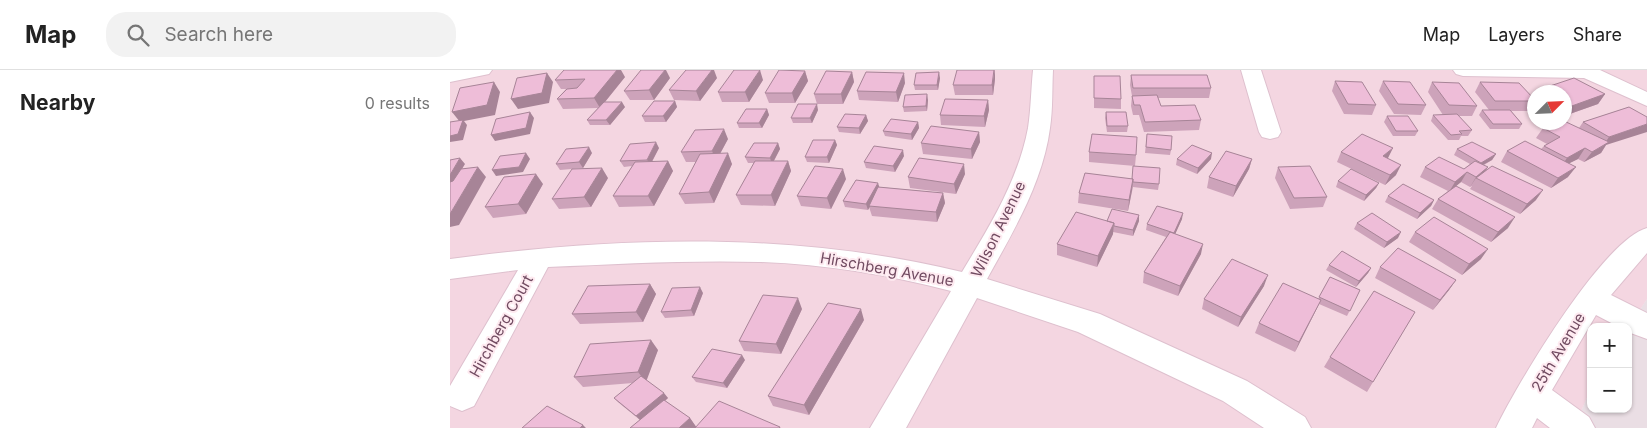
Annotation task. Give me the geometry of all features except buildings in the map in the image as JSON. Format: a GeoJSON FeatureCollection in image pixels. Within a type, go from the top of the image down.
{"type":"FeatureCollection","features":[{"type":"Feature","properties":{"kind":"street"},"geometry":{"type":"LineString","coordinates":[[450,76],[482,70]]}},
{"type":"Feature","properties":{"kind":"street","name":"Wilson Avenue"},"geometry":{"type":"LineString","coordinates":[[888,428],[971,285],[1011,211],[1030,163],[1039,128],[1043,70]]}},
{"type":"Feature","properties":{"kind":"street"},"geometry":{"type":"LineString","coordinates":[[1251,70],[1270,132]]}},
{"type":"Feature","properties":{"kind":"street"},"geometry":{"type":"LineString","coordinates":[[1464,70],[1588,72],[1647,100]]}},
{"type":"Feature","properties":{"kind":"street","name":"25th Avenue"},"geometry":{"type":"LineString","coordinates":[[1514,428],[1547,366],[1591,299],[1626,256],[1647,236]]}},
{"type":"Feature","properties":{"kind":"street","name":"Hirschberg Avenue"},"geometry":{"type":"LineString","coordinates":[[450,269],[539,256],[613,252],[762,252],[819,257],[911,270],[971,285],[1089,323],[1235,391],[1293,428]]}},
{"type":"Feature","properties":{"kind":"street","name":"Hirchberg Court"},"geometry":{"type":"LineString","coordinates":[[462,396],[539,256]]}},
{"type":"Feature","properties":{"kind":"street"},"geometry":{"type":"LineString","coordinates":[[1591,299],[1647,327]]}},
{"type":"Feature","properties":{"kind":"street"},"geometry":{"type":"LineString","coordinates":[[1532,394],[1577,428]]}},
{"type":"Feature","properties":{"kind":"shaded area"},"geometry":{"type":"Polygon","coordinates":[[[450,70],[1647,70],[1647,299],[1631,323],[1587,323],[1587,397],[1574,428],[450,428],[450,70]]]}},
{"type":"Feature","properties":{"kind":"shaded area"},"geometry":{"type":"Polygon","coordinates":[[[1647,299],[1647,428],[1574,428],[1587,397],[1587,413],[1632,413],[1631,323],[1647,299]]]}}]}
